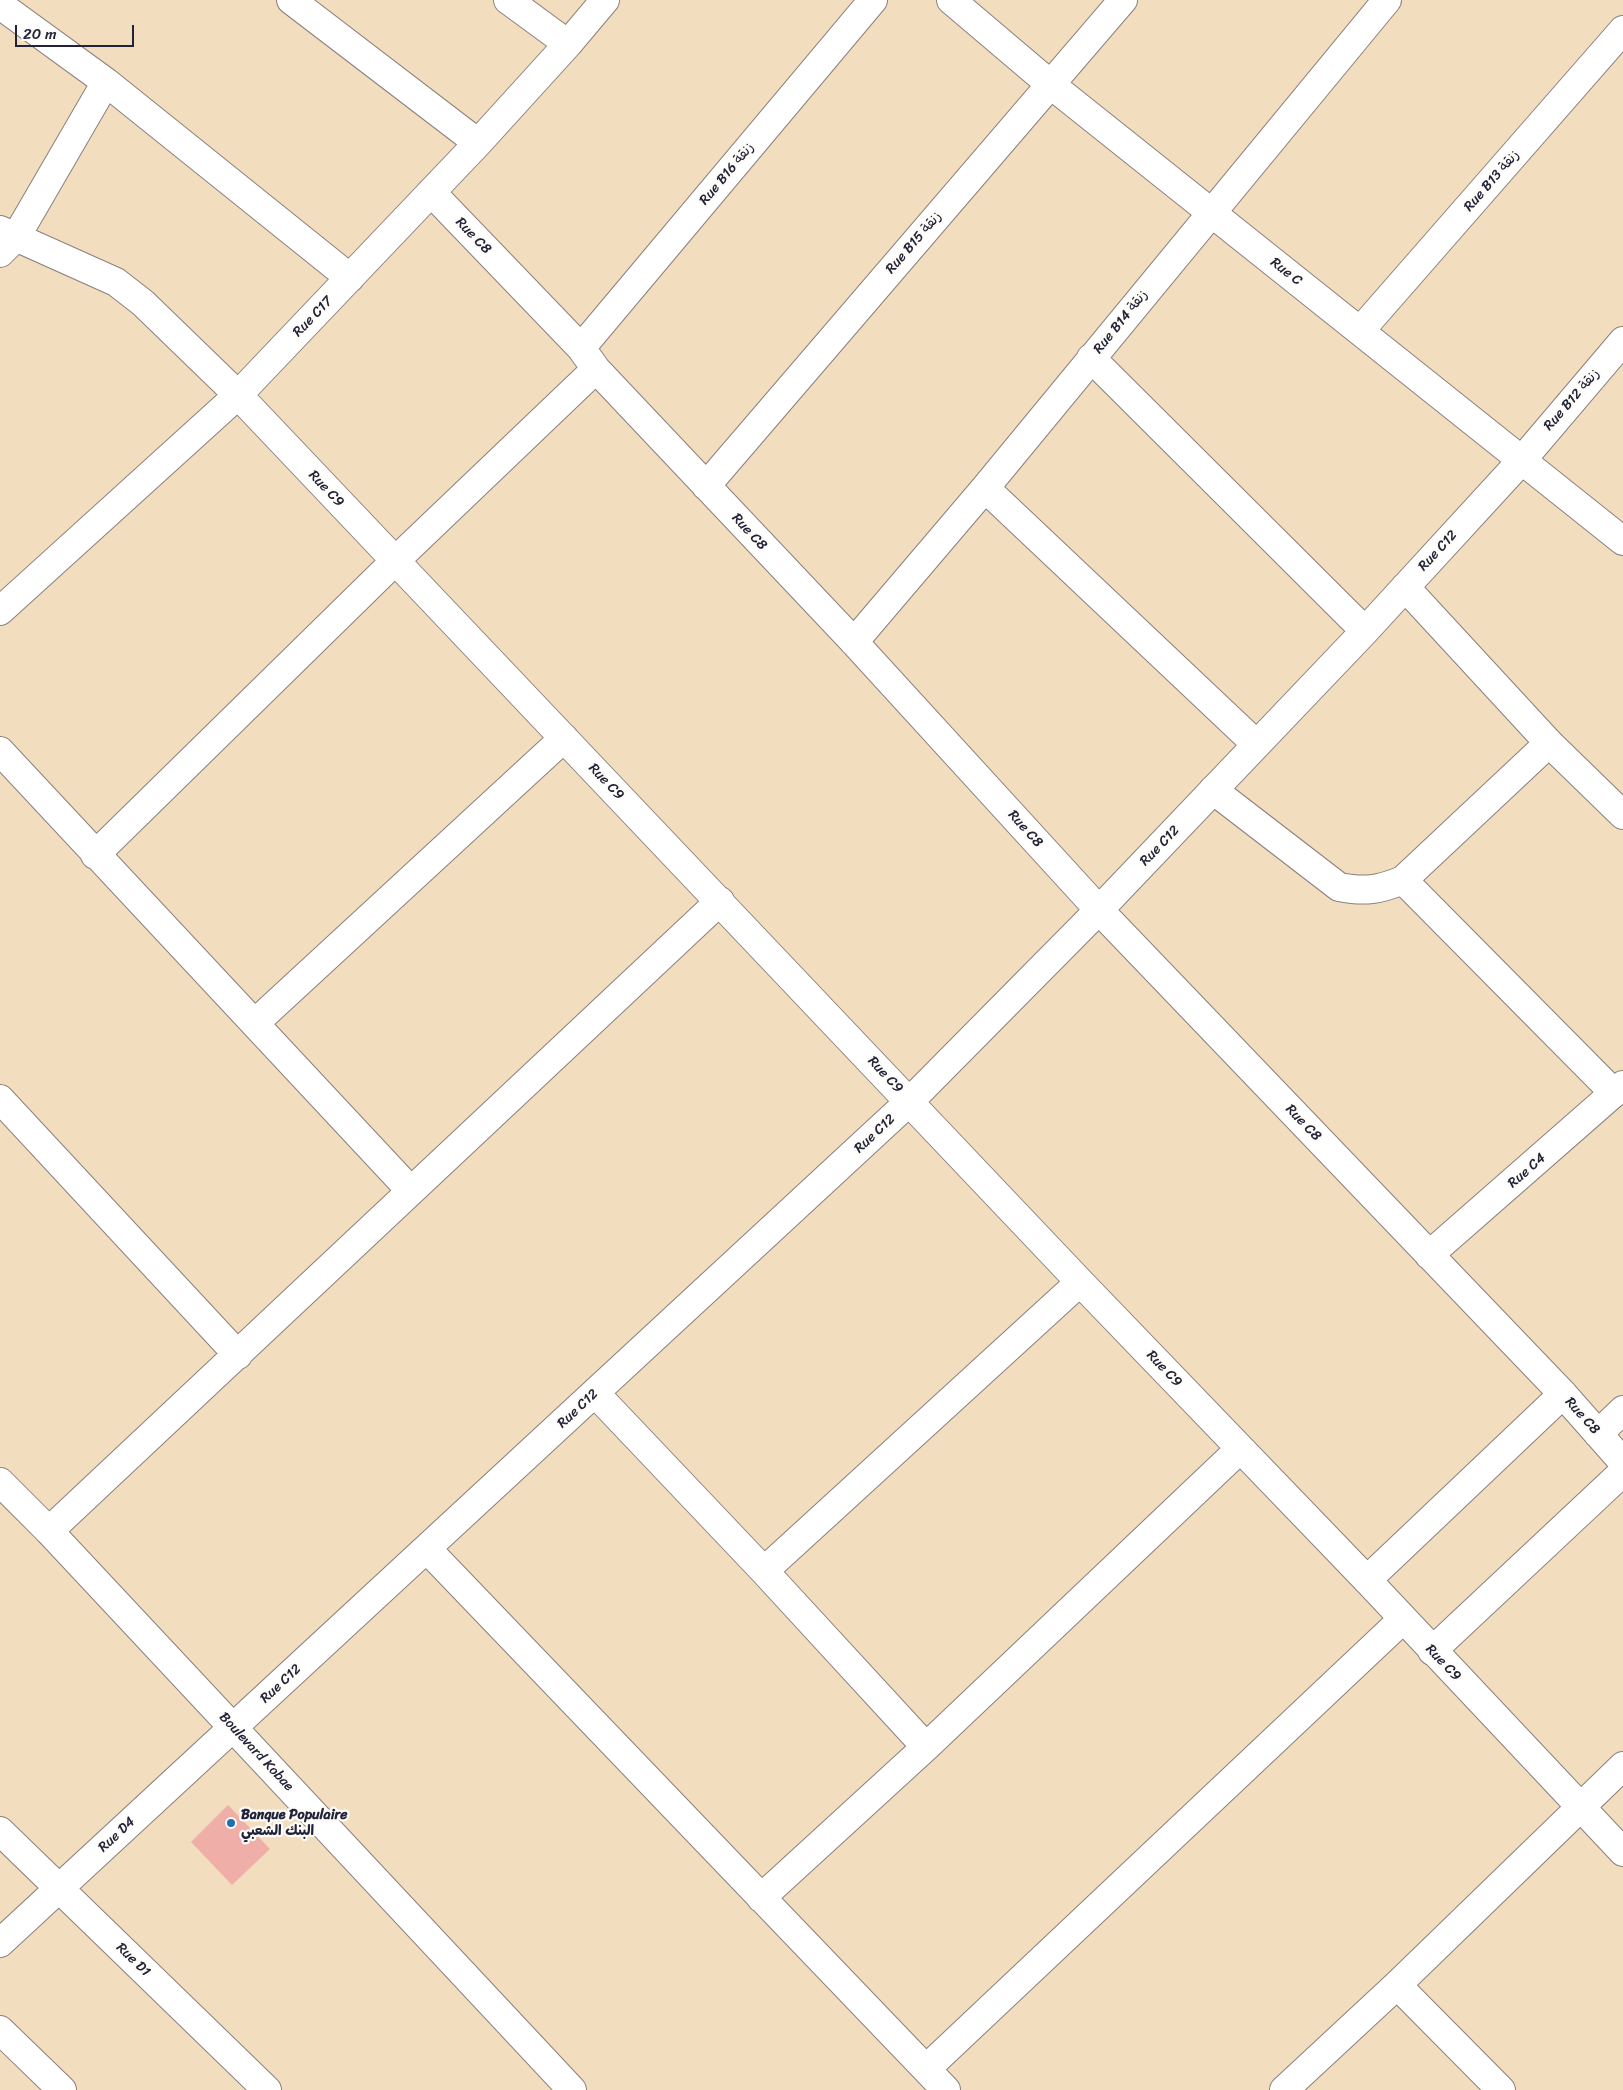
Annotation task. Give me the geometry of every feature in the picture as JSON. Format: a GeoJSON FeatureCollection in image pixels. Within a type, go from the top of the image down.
{"type":"FeatureCollection","features":[{"type":"Feature","properties":{"kind":"street"},"geometry":{"type":"LineString","coordinates":[[291,0],[478,143]]}},
{"type":"Feature","properties":{"kind":"street"},"geometry":{"type":"LineString","coordinates":[[508,0],[568,44]]}},
{"type":"Feature","properties":{"kind":"street","name":"Rue C17"},"geometry":{"type":"LineString","coordinates":[[0,611],[238,395],[478,143],[568,44],[604,0]]}},
{"type":"Feature","properties":{"kind":"street","name":"Rue B16 زنقة"},"geometry":{"type":"LineString","coordinates":[[95,855],[395,561],[588,358],[873,0]]}},
{"type":"Feature","properties":{"kind":"street","name":"Rue C"},"geometry":{"type":"LineString","coordinates":[[951,0],[1050,84],[1623,541]]}},
{"type":"Feature","properties":{"kind":"street","name":"Rue B15 زنقة"},"geometry":{"type":"LineString","coordinates":[[706,486],[1123,0]]}},
{"type":"Feature","properties":{"kind":"street","name":"Rue B14 زنقة"},"geometry":{"type":"LineString","coordinates":[[854,642],[985,488],[1387,0]]}},
{"type":"Feature","properties":{"kind":"street"},"geometry":{"type":"LineString","coordinates":[[0,5],[106,82],[350,278]]}},
{"type":"Feature","properties":{"kind":"street","name":"Rue B13 زنقة"},"geometry":{"type":"LineString","coordinates":[[1360,331],[1623,30]]}},
{"type":"Feature","properties":{"kind":"street"},"geometry":{"type":"LineString","coordinates":[[5,240],[106,82]]}},
{"type":"Feature","properties":{"kind":"street","name":"Rue C8"},"geometry":{"type":"LineString","coordinates":[[431,192],[854,642],[1099,910],[1563,1394],[1623,1462]]}},
{"type":"Feature","properties":{"kind":"street","name":"Rue C9"},"geometry":{"type":"LineString","coordinates":[[5,240],[116,282],[142,302],[238,395],[1080,1282],[1367,1580],[1402,1620],[1623,1852]]}},
{"type":"Feature","properties":{"kind":"street","name":"Rue B12 زنقة"},"geometry":{"type":"LineString","coordinates":[[1522,460],[1623,341]]}},
{"type":"Feature","properties":{"kind":"street"},"geometry":{"type":"LineString","coordinates":[[1092,358],[1365,631]]}},
{"type":"Feature","properties":{"kind":"street","name":"Rue C12"},"geometry":{"type":"LineString","coordinates":[[233,1727],[910,1101],[1099,910],[1365,631],[1522,460]]}},
{"type":"Feature","properties":{"kind":"street"},"geometry":{"type":"LineString","coordinates":[[985,488],[1256,744]]}},
{"type":"Feature","properties":{"kind":"street"},"geometry":{"type":"LineString","coordinates":[[1405,587],[1549,743],[1623,815]]}},
{"type":"Feature","properties":{"kind":"street"},"geometry":{"type":"LineString","coordinates":[[255,1023],[564,738]]}},
{"type":"Feature","properties":{"kind":"street"},"geometry":{"type":"LineString","coordinates":[[1213,790],[1339,888],[1358,891],[1382,889],[1403,880],[1549,743]]}},
{"type":"Feature","properties":{"kind":"street"},"geometry":{"type":"LineString","coordinates":[[0,751],[95,855],[411,1191]]}},
{"type":"Feature","properties":{"kind":"street"},"geometry":{"type":"LineString","coordinates":[[1403,880],[1619,1089]]}},
{"type":"Feature","properties":{"kind":"street"},"geometry":{"type":"LineString","coordinates":[[49,1531],[720,901]]}},
{"type":"Feature","properties":{"kind":"street","name":"Rue C4"},"geometry":{"type":"LineString","coordinates":[[1429,1255],[1619,1089]]}},
{"type":"Feature","properties":{"kind":"street"},"geometry":{"type":"LineString","coordinates":[[0,1099],[238,1354]]}},
{"type":"Feature","properties":{"kind":"street"},"geometry":{"type":"LineString","coordinates":[[764,1571],[1080,1282]]}},
{"type":"Feature","properties":{"kind":"street"},"geometry":{"type":"LineString","coordinates":[[595,1393],[764,1571],[926,1747]]}},
{"type":"Feature","properties":{"kind":"street"},"geometry":{"type":"LineString","coordinates":[[1367,1580],[1563,1394]]}},
{"type":"Feature","properties":{"kind":"street"},"geometry":{"type":"LineString","coordinates":[[1598,1434],[1623,1410]]}},
{"type":"Feature","properties":{"kind":"street"},"geometry":{"type":"LineString","coordinates":[[761,1898],[926,1747],[1240,1449]]}},
{"type":"Feature","properties":{"kind":"street"},"geometry":{"type":"LineString","coordinates":[[1432,1651],[1623,1472]]}},
{"type":"Feature","properties":{"kind":"street","name":"Boulevard Kobae"},"geometry":{"type":"LineString","coordinates":[[0,1482],[49,1531],[572,2090]]}},
{"type":"Feature","properties":{"kind":"street"},"geometry":{"type":"LineString","coordinates":[[427,1549],[946,2090]]}},
{"type":"Feature","properties":{"kind":"street"},"geometry":{"type":"LineString","coordinates":[[926,2069],[1402,1620]]}},
{"type":"Feature","properties":{"kind":"street","name":"Rue D4"},"geometry":{"type":"LineString","coordinates":[[0,1944],[233,1727]]}},
{"type":"Feature","properties":{"kind":"street"},"geometry":{"type":"LineString","coordinates":[[1284,2090],[1398,1985],[1623,1766]]}},
{"type":"Feature","properties":{"kind":"street","name":"Rue D1"},"geometry":{"type":"LineString","coordinates":[[0,1831],[267,2090]]}},
{"type":"Feature","properties":{"kind":"street"},"geometry":{"type":"LineString","coordinates":[[1398,1985],[1501,2090]]}},
{"type":"Feature","properties":{"kind":"street"},"geometry":{"type":"LineString","coordinates":[[0,2030],[62,2090]]}},
{"type":"Feature","properties":{"kind":"building"},"geometry":{"type":"Polygon","coordinates":[[[228,1805],[270,1849],[232,1885],[191,1842],[228,1805]]]}},
{"type":"Feature","properties":{"kind":"place","name":"Banque Populaire البنك الشعبي"},"geometry":{"type":"Point","coordinates":[231,1823]}}]}
